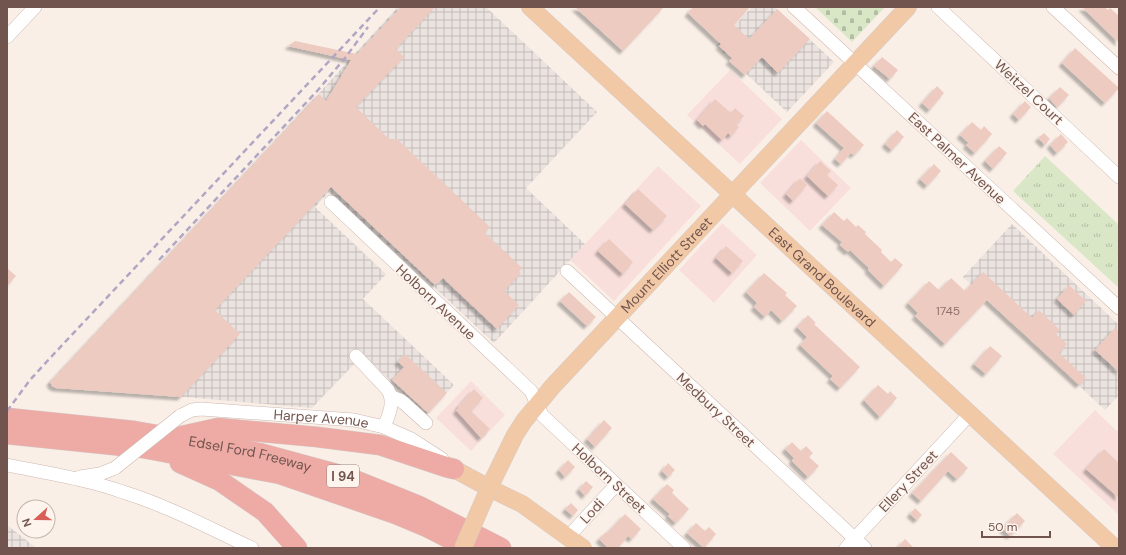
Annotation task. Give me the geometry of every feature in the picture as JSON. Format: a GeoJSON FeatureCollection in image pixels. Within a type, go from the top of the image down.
{"type":"FeatureCollection","features":[{"type":"Feature","properties":{"kind":"highway","name":"Edsel Ford Freeway"},"geometry":{"type":"LineString","coordinates":[[7,418],[113,428],[259,453],[347,477],[419,506],[501,548]]}},
{"type":"Feature","properties":{"kind":"highway"},"geometry":{"type":"LineString","coordinates":[[174,438],[218,428],[317,437],[380,445],[454,469]]}},
{"type":"Feature","properties":{"kind":"highway","name":"Edsel Ford Freeway"},"geometry":{"type":"LineString","coordinates":[[7,434],[143,448],[280,474],[396,514],[427,527],[468,548]]}},
{"type":"Feature","properties":{"kind":"highway"},"geometry":{"type":"LineString","coordinates":[[143,448],[220,481],[265,512],[297,548]]}},
{"type":"Feature","properties":{"kind":"main road","name":"East Grand Boulevard"},"geometry":{"type":"LineString","coordinates":[[530,7],[1115,546]]}},
{"type":"Feature","properties":{"kind":"main road","name":"Mount Elliott Street"},"geometry":{"type":"LineString","coordinates":[[463,548],[489,488],[515,435],[524,421],[552,387],[908,7]]}},
{"type":"Feature","properties":{"kind":"main road","name":"Harper Avenue"},"geometry":{"type":"LineString","coordinates":[[454,469],[522,504],[583,548]]}},
{"type":"Feature","properties":{"kind":"street"},"geometry":{"type":"LineString","coordinates":[[7,37],[35,7]]}},
{"type":"Feature","properties":{"kind":"street","name":"East Palmer Avenue"},"geometry":{"type":"LineString","coordinates":[[794,7],[1119,308]]}},
{"type":"Feature","properties":{"kind":"street","name":"Weitzel Court"},"geometry":{"type":"LineString","coordinates":[[938,7],[1119,177]]}},
{"type":"Feature","properties":{"kind":"street"},"geometry":{"type":"LineString","coordinates":[[1053,7],[1119,68]]}},
{"type":"Feature","properties":{"kind":"street","name":"Holborn Avenue"},"geometry":{"type":"LineString","coordinates":[[331,202],[532,391],[538,404]]}},
{"type":"Feature","properties":{"kind":"street","name":"Medbury Street"},"geometry":{"type":"LineString","coordinates":[[567,271],[850,543],[865,548]]}},
{"type":"Feature","properties":{"kind":"street"},"geometry":{"type":"LineString","coordinates":[[356,356],[388,390],[392,397],[391,408],[384,427]]}},
{"type":"Feature","properties":{"kind":"street"},"geometry":{"type":"LineString","coordinates":[[392,397],[404,403],[426,423]]}},
{"type":"Feature","properties":{"kind":"street","name":"Holborn Street"},"geometry":{"type":"LineString","coordinates":[[538,404],[542,415],[684,548]]}},
{"type":"Feature","properties":{"kind":"street","name":"Harper Avenue"},"geometry":{"type":"LineString","coordinates":[[63,476],[90,476],[107,472],[115,468],[180,416],[192,410],[201,409],[354,420],[384,427],[411,439],[449,464],[454,469]]}},
{"type":"Feature","properties":{"kind":"street","name":"Ellery Street"},"geometry":{"type":"LineString","coordinates":[[850,543],[970,414]]}},
{"type":"Feature","properties":{"kind":"street","name":"Harper Avenue"},"geometry":{"type":"LineString","coordinates":[[7,465],[63,476],[118,490],[173,510],[252,548]]}},
{"type":"Feature","properties":{"kind":"street"},"geometry":{"type":"LineString","coordinates":[[115,468],[111,480],[118,490]]}},
{"type":"Feature","properties":{"kind":"street","name":"Lodi"},"geometry":{"type":"LineString","coordinates":[[568,537],[616,485]]}},
{"type":"Feature","properties":{"kind":"shaded area"},"geometry":{"type":"Polygon","coordinates":[[[398,7],[486,7],[597,112],[526,188],[585,244],[494,343],[329,192],[315,207],[386,274],[363,299],[454,385],[426,415],[363,355],[312,408],[47,385],[275,141],[398,7]]]}},
{"type":"Feature","properties":{"kind":"shaded area"},"geometry":{"type":"Polygon","coordinates":[[[752,7],[775,7],[834,62],[787,112],[716,46],[752,7]]]}},
{"type":"Feature","properties":{"kind":"shaded area"},"geometry":{"type":"Polygon","coordinates":[[[730,70],[782,119],[740,164],[687,115],[730,70]]]}},
{"type":"Feature","properties":{"kind":"shaded area"},"geometry":{"type":"Polygon","coordinates":[[[801,140],[851,188],[810,231],[760,183],[801,140]]]}},
{"type":"Feature","properties":{"kind":"shaded area"},"geometry":{"type":"Polygon","coordinates":[[[658,166],[701,206],[614,301],[570,260],[658,166]]]}},
{"type":"Feature","properties":{"kind":"shaded area"},"geometry":{"type":"Polygon","coordinates":[[[722,223],[757,255],[714,303],[679,270],[722,223]]]}},
{"type":"Feature","properties":{"kind":"shaded area"},"geometry":{"type":"Polygon","coordinates":[[[1012,224],[1119,325],[1119,395],[1105,410],[963,277],[1012,224]]]}},
{"type":"Feature","properties":{"kind":"shaded area"},"geometry":{"type":"Polygon","coordinates":[[[471,381],[505,415],[471,451],[436,418],[471,381]]]}},
{"type":"Feature","properties":{"kind":"shaded area"},"geometry":{"type":"Polygon","coordinates":[[[1095,410],[1119,433],[1119,515],[1053,454],[1095,410]]]}},
{"type":"Feature","properties":{"kind":"shaded area"},"geometry":{"type":"Polygon","coordinates":[[[7,525],[16,532],[16,539],[25,539],[36,548],[7,548],[7,525]]]}},
{"type":"Feature","properties":{"kind":"green space"},"geometry":{"type":"Polygon","coordinates":[[[815,7],[885,7],[852,42],[815,7]]]}},
{"type":"Feature","properties":{"kind":"green space"},"geometry":{"type":"Polygon","coordinates":[[[1045,156],[1119,225],[1119,288],[1013,191],[1045,156]]]}},
{"type":"Feature","properties":{"kind":"building"},"geometry":{"type":"Polygon","coordinates":[[[401,7],[435,7],[396,49],[404,57],[356,107],[389,139],[397,139],[490,227],[485,233],[522,268],[519,272],[521,273],[504,291],[519,305],[497,329],[443,278],[435,285],[331,187],[215,310],[240,334],[181,397],[56,388],[52,386],[50,382],[319,94],[326,101],[351,60],[288,46],[295,41],[357,54],[401,7]]]}},
{"type":"Feature","properties":{"kind":"building"},"geometry":{"type":"Polygon","coordinates":[[[575,7],[664,7],[623,51],[575,7]]]}},
{"type":"Feature","properties":{"kind":"building"},"geometry":{"type":"Polygon","coordinates":[[[693,7],[750,7],[734,25],[749,39],[777,9],[810,39],[778,73],[762,57],[745,75],[729,61],[732,58],[719,46],[721,44],[688,13],[693,7]]]}},
{"type":"Feature","properties":{"kind":"building"},"geometry":{"type":"Polygon","coordinates":[[[1082,7],[1104,7],[1108,10],[1110,8],[1119,16],[1119,43],[1082,7]]]}},
{"type":"Feature","properties":{"kind":"building"},"geometry":{"type":"Polygon","coordinates":[[[1075,48],[1119,88],[1105,103],[1062,63],[1075,48]]]}},
{"type":"Feature","properties":{"kind":"building"},"geometry":{"type":"Polygon","coordinates":[[[882,57],[898,70],[890,79],[874,66],[882,57]]]}},
{"type":"Feature","properties":{"kind":"building"},"geometry":{"type":"Polygon","coordinates":[[[937,86],[944,93],[930,110],[922,103],[937,86]]]}},
{"type":"Feature","properties":{"kind":"building"},"geometry":{"type":"Polygon","coordinates":[[[1060,87],[1069,95],[1057,107],[1049,98],[1060,87]]]}},
{"type":"Feature","properties":{"kind":"building"},"geometry":{"type":"Polygon","coordinates":[[[715,99],[731,113],[735,108],[744,116],[736,124],[739,127],[731,136],[728,133],[722,140],[705,124],[703,126],[697,120],[715,99]]]}},
{"type":"Feature","properties":{"kind":"building"},"geometry":{"type":"Polygon","coordinates":[[[1025,101],[1031,107],[1019,120],[1013,114],[1025,101]]]}},
{"type":"Feature","properties":{"kind":"building"},"geometry":{"type":"Polygon","coordinates":[[[827,111],[864,145],[854,155],[851,153],[841,164],[835,159],[844,148],[816,123],[827,111]]]}},
{"type":"Feature","properties":{"kind":"building"},"geometry":{"type":"Polygon","coordinates":[[[972,122],[981,130],[984,126],[992,134],[975,153],[966,145],[969,143],[960,135],[972,122]]]}},
{"type":"Feature","properties":{"kind":"building"},"geometry":{"type":"Polygon","coordinates":[[[897,130],[904,137],[892,150],[885,144],[897,130]]]}},
{"type":"Feature","properties":{"kind":"building"},"geometry":{"type":"Polygon","coordinates":[[[1044,133],[1050,139],[1045,145],[1038,138],[1044,133]]]}},
{"type":"Feature","properties":{"kind":"building"},"geometry":{"type":"Polygon","coordinates":[[[1061,134],[1068,142],[1057,153],[1050,145],[1061,134]]]}},
{"type":"Feature","properties":{"kind":"building"},"geometry":{"type":"Polygon","coordinates":[[[999,146],[1007,153],[993,169],[985,161],[999,146]]]}},
{"type":"Feature","properties":{"kind":"building"},"geometry":{"type":"Polygon","coordinates":[[[820,161],[831,171],[827,175],[838,185],[828,196],[807,176],[820,161]]]}},
{"type":"Feature","properties":{"kind":"building"},"geometry":{"type":"Polygon","coordinates":[[[934,164],[941,171],[927,186],[920,179],[934,164]]]}},
{"type":"Feature","properties":{"kind":"building"},"geometry":{"type":"Polygon","coordinates":[[[800,178],[807,185],[793,201],[786,194],[800,178]]]}},
{"type":"Feature","properties":{"kind":"building"},"geometry":{"type":"Polygon","coordinates":[[[638,189],[667,216],[653,230],[625,204],[638,189]]]}},
{"type":"Feature","properties":{"kind":"building"},"geometry":{"type":"Polygon","coordinates":[[[834,212],[844,221],[847,218],[856,227],[858,225],[866,232],[865,234],[882,250],[881,252],[891,262],[895,258],[903,265],[884,286],[868,270],[869,268],[850,250],[848,252],[840,245],[842,242],[822,225],[834,212]]]}},
{"type":"Feature","properties":{"kind":"building"},"geometry":{"type":"Polygon","coordinates":[[[609,239],[633,262],[623,274],[598,251],[609,239]]]}},
{"type":"Feature","properties":{"kind":"building"},"geometry":{"type":"Polygon","coordinates":[[[726,246],[743,261],[732,273],[716,258],[726,246]]]}},
{"type":"Feature","properties":{"kind":"building"},"geometry":{"type":"Polygon","coordinates":[[[7,268],[16,276],[7,286],[7,268]]]}},
{"type":"Feature","properties":{"kind":"building"},"geometry":{"type":"Polygon","coordinates":[[[983,272],[1032,318],[1039,310],[1060,330],[1056,334],[1067,344],[1059,353],[1086,378],[1079,385],[987,300],[945,344],[915,316],[918,313],[908,303],[929,281],[939,290],[951,278],[965,291],[983,272]]]}},
{"type":"Feature","properties":{"kind":"building"},"geometry":{"type":"Polygon","coordinates":[[[764,273],[787,293],[785,295],[797,306],[782,321],[771,310],[765,317],[754,307],[757,303],[746,292],[764,273]]]}},
{"type":"Feature","properties":{"kind":"building"},"geometry":{"type":"Polygon","coordinates":[[[1069,285],[1086,301],[1074,315],[1057,299],[1069,285]]]}},
{"type":"Feature","properties":{"kind":"building"},"geometry":{"type":"Polygon","coordinates":[[[569,292],[596,317],[587,326],[560,301],[569,292]]]}},
{"type":"Feature","properties":{"kind":"building"},"geometry":{"type":"Polygon","coordinates":[[[808,315],[816,323],[814,324],[860,367],[840,388],[830,379],[833,376],[800,345],[807,337],[797,327],[808,315]]]}},
{"type":"Feature","properties":{"kind":"building"},"geometry":{"type":"Polygon","coordinates":[[[1115,328],[1119,332],[1119,372],[1095,350],[1115,328]]]}},
{"type":"Feature","properties":{"kind":"building"},"geometry":{"type":"Polygon","coordinates":[[[990,346],[1002,356],[986,374],[974,364],[990,346]]]}},
{"type":"Feature","properties":{"kind":"building"},"geometry":{"type":"Polygon","coordinates":[[[405,354],[447,393],[428,413],[392,380],[404,367],[398,362],[405,354]]]}},
{"type":"Feature","properties":{"kind":"building"},"geometry":{"type":"Polygon","coordinates":[[[878,385],[888,394],[890,391],[897,398],[880,417],[864,400],[878,385]]]}},
{"type":"Feature","properties":{"kind":"building"},"geometry":{"type":"Polygon","coordinates":[[[474,389],[483,398],[471,411],[490,429],[481,438],[456,410],[474,389]]]}},
{"type":"Feature","properties":{"kind":"building"},"geometry":{"type":"Polygon","coordinates":[[[604,420],[612,428],[595,447],[587,439],[604,420]]]}},
{"type":"Feature","properties":{"kind":"building"},"geometry":{"type":"Polygon","coordinates":[[[792,442],[801,451],[806,446],[813,453],[809,457],[819,466],[808,477],[792,461],[794,458],[785,449],[792,442]]]}},
{"type":"Feature","properties":{"kind":"building"},"geometry":{"type":"Polygon","coordinates":[[[1104,449],[1119,463],[1119,498],[1086,469],[1104,449]]]}},
{"type":"Feature","properties":{"kind":"building"},"geometry":{"type":"Polygon","coordinates":[[[951,452],[968,468],[957,479],[948,471],[921,501],[912,493],[951,452]]]}},
{"type":"Feature","properties":{"kind":"building"},"geometry":{"type":"Polygon","coordinates":[[[568,460],[575,467],[565,477],[559,470],[568,460]]]}},
{"type":"Feature","properties":{"kind":"building"},"geometry":{"type":"Polygon","coordinates":[[[668,463],[675,470],[668,477],[662,471],[668,463]]]}},
{"type":"Feature","properties":{"kind":"building"},"geometry":{"type":"Polygon","coordinates":[[[586,481],[593,487],[585,496],[579,489],[586,481]]]}},
{"type":"Feature","properties":{"kind":"building"},"geometry":{"type":"Polygon","coordinates":[[[667,484],[674,490],[672,493],[689,509],[676,523],[668,516],[670,514],[653,499],[667,484]]]}},
{"type":"Feature","properties":{"kind":"building"},"geometry":{"type":"Polygon","coordinates":[[[571,503],[578,510],[573,516],[565,509],[571,503]]]}},
{"type":"Feature","properties":{"kind":"building"},"geometry":{"type":"Polygon","coordinates":[[[915,508],[922,515],[917,520],[910,514],[915,508]]]}},
{"type":"Feature","properties":{"kind":"building"},"geometry":{"type":"Polygon","coordinates":[[[1017,513],[1025,521],[1010,536],[1002,528],[1017,513]]]}},
{"type":"Feature","properties":{"kind":"building"},"geometry":{"type":"Polygon","coordinates":[[[625,514],[641,529],[632,539],[628,536],[618,548],[608,548],[599,539],[606,532],[607,533],[625,514]]]}},
{"type":"Feature","properties":{"kind":"building"},"geometry":{"type":"Polygon","coordinates":[[[696,523],[705,531],[709,527],[716,534],[704,548],[687,533],[696,523]]]}},
{"type":"Feature","properties":{"kind":"building"},"geometry":{"type":"Polygon","coordinates":[[[905,539],[914,548],[897,548],[905,539]]]}},
{"type":"Feature","properties":{"kind":"railway"},"geometry":{"type":"LineString","coordinates":[[7,411],[30,380],[51,357],[380,7]]}},
{"type":"Feature","properties":{"kind":"railway"},"geometry":{"type":"LineString","coordinates":[[159,260],[318,90],[345,58],[368,27]]}}]}
